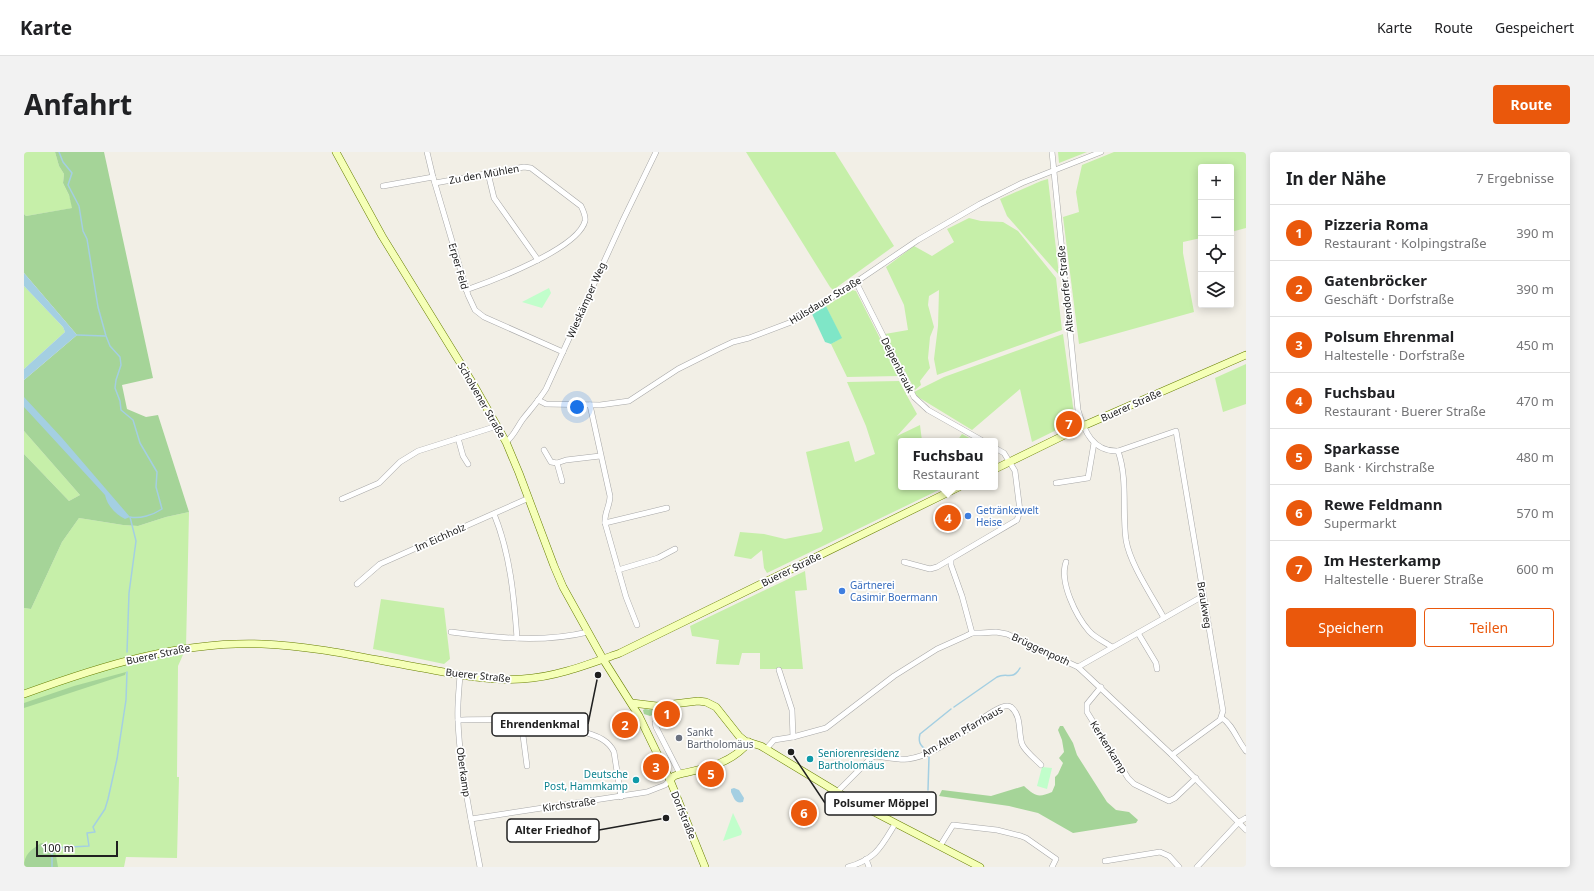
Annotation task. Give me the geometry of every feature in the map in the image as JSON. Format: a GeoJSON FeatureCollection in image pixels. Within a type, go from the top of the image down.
{"type":"FeatureCollection","features":[{"type":"Feature","properties":{"kind":"main road","name":"Scholvener Straße"},"geometry":{"type":"LineString","coordinates":[[336,152],[382,236],[506,442],[529,498],[554,566],[603,659]]}},
{"type":"Feature","properties":{"kind":"main road","name":"Buerer Straße"},"geometry":{"type":"LineString","coordinates":[[998,468],[1083,426],[1246,355]]}},
{"type":"Feature","properties":{"kind":"main road","name":"Buerer Straße"},"geometry":{"type":"LineString","coordinates":[[24,694],[85,673],[157,653],[186,648],[241,643],[298,647],[460,675],[489,678],[524,679],[570,670],[620,653],[953,490]]}},
{"type":"Feature","properties":{"kind":"main road","name":"Dorfstraße"},"geometry":{"type":"LineString","coordinates":[[603,659],[639,716],[670,780],[705,867]]}},
{"type":"Feature","properties":{"kind":"main road"},"geometry":{"type":"LineString","coordinates":[[632,703],[656,706],[698,701],[709,703],[716,707],[739,736],[766,749],[837,792],[895,824],[980,867]]}},
{"type":"Feature","properties":{"kind":"main road","name":"Kirchstraße"},"geometry":{"type":"LineString","coordinates":[[670,780],[680,774],[722,763],[745,747],[749,742]]}},
{"type":"Feature","properties":{"kind":"street","name":"Erper Feld"},"geometry":{"type":"LineString","coordinates":[[427,152],[466,290],[475,310],[484,317],[563,352]]}},
{"type":"Feature","properties":{"kind":"street","name":"Wieskämper Weg"},"geometry":{"type":"LineString","coordinates":[[506,442],[511,438],[522,420],[546,389],[620,226],[656,152]]}},
{"type":"Feature","properties":{"kind":"street","name":"Altendorfer Straße"},"geometry":{"type":"LineString","coordinates":[[1052,152],[1078,410],[1083,426],[1094,443]]}},
{"type":"Feature","properties":{"kind":"street","name":"Hülsdauer Straße"},"geometry":{"type":"LineString","coordinates":[[538,400],[546,404],[590,405],[620,404],[629,401],[678,369],[733,342],[749,338],[794,321],[856,282],[907,246],[980,204],[1022,183],[1101,152]]}},
{"type":"Feature","properties":{"kind":"street","name":"Zu den Mühlen"},"geometry":{"type":"LineString","coordinates":[[435,183],[524,167],[530,168],[581,206],[584,212],[585,220],[580,231],[565,243],[538,260],[500,278],[466,290]]}},
{"type":"Feature","properties":{"kind":"street"},"geometry":{"type":"LineString","coordinates":[[488,173],[494,198],[538,260]]}},
{"type":"Feature","properties":{"kind":"street"},"geometry":{"type":"LineString","coordinates":[[383,186],[433,177]]}},
{"type":"Feature","properties":{"kind":"street","name":"Deipenbrauk"},"geometry":{"type":"LineString","coordinates":[[856,282],[914,397],[928,410],[978,438]]}},
{"type":"Feature","properties":{"kind":"street"},"geometry":{"type":"LineString","coordinates":[[590,405],[610,496],[609,506],[604,517],[605,524],[630,610],[637,625]]}},
{"type":"Feature","properties":{"kind":"street"},"geometry":{"type":"LineString","coordinates":[[342,499],[379,483],[391,469],[411,455],[497,426]]}},
{"type":"Feature","properties":{"kind":"street","name":"Braukweg"},"geometry":{"type":"LineString","coordinates":[[1118,451],[1176,431],[1223,711],[1222,718]]}},
{"type":"Feature","properties":{"kind":"street"},"geometry":{"type":"LineString","coordinates":[[458,438],[463,456],[468,464]]}},
{"type":"Feature","properties":{"kind":"street"},"geometry":{"type":"LineString","coordinates":[[1094,443],[1100,448],[1118,451],[1122,468],[1126,541],[1131,557],[1164,618]]}},
{"type":"Feature","properties":{"kind":"street"},"geometry":{"type":"LineString","coordinates":[[1056,483],[1088,478],[1094,443]]}},
{"type":"Feature","properties":{"kind":"street"},"geometry":{"type":"LineString","coordinates":[[544,450],[551,462],[557,463],[566,460],[600,456]]}},
{"type":"Feature","properties":{"kind":"street"},"geometry":{"type":"LineString","coordinates":[[904,562],[930,569],[936,567],[1017,520],[1020,511],[1015,471],[1004,453],[998,450]]}},
{"type":"Feature","properties":{"kind":"street"},"geometry":{"type":"LineString","coordinates":[[557,463],[562,482]]}},
{"type":"Feature","properties":{"kind":"street","name":"Im Eichholz"},"geometry":{"type":"LineString","coordinates":[[357,584],[380,564],[529,498]]}},
{"type":"Feature","properties":{"kind":"street"},"geometry":{"type":"LineString","coordinates":[[605,524],[667,508]]}},
{"type":"Feature","properties":{"kind":"street"},"geometry":{"type":"LineString","coordinates":[[494,514],[506,549],[515,616],[516,638]]}},
{"type":"Feature","properties":{"kind":"street"},"geometry":{"type":"LineString","coordinates":[[618,570],[658,558],[675,549]]}},
{"type":"Feature","properties":{"kind":"street"},"geometry":{"type":"LineString","coordinates":[[951,559],[951,565],[962,596],[972,633]]}},
{"type":"Feature","properties":{"kind":"street"},"geometry":{"type":"LineString","coordinates":[[1066,562],[1063,570],[1064,580],[1081,620],[1090,632],[1112,647]]}},
{"type":"Feature","properties":{"kind":"street"},"geometry":{"type":"LineString","coordinates":[[1078,667],[1203,596]]}},
{"type":"Feature","properties":{"kind":"street"},"geometry":{"type":"LineString","coordinates":[[451,632],[476,636],[548,639],[588,632]]}},
{"type":"Feature","properties":{"kind":"street","name":"Brüggenpoth"},"geometry":{"type":"LineString","coordinates":[[766,749],[774,740],[793,737],[826,728],[894,676],[937,649],[972,633],[996,632],[1007,634],[1078,667],[1172,754],[1246,830]]}},
{"type":"Feature","properties":{"kind":"street"},"geometry":{"type":"LineString","coordinates":[[1138,633],[1156,663],[1157,669]]}},
{"type":"Feature","properties":{"kind":"street"},"geometry":{"type":"LineString","coordinates":[[779,670],[792,710],[793,737]]}},
{"type":"Feature","properties":{"kind":"street","name":"Oberkamp"},"geometry":{"type":"LineString","coordinates":[[460,675],[458,720],[471,819],[480,867]]}},
{"type":"Feature","properties":{"kind":"street","name":"Kerkenkamp"},"geometry":{"type":"LineString","coordinates":[[1101,687],[1087,704],[1087,712],[1128,778],[1134,784],[1169,801],[1175,798],[1196,778]]}},
{"type":"Feature","properties":{"kind":"street"},"geometry":{"type":"LineString","coordinates":[[656,706],[658,719],[655,723],[656,727],[680,774]]}},
{"type":"Feature","properties":{"kind":"street","name":"Am Alten Pfarrhaus"},"geometry":{"type":"LineString","coordinates":[[837,792],[871,758],[875,756],[909,759],[923,755],[968,729],[1000,707],[1011,707],[1017,716],[1022,745],[1041,765]]}},
{"type":"Feature","properties":{"kind":"street"},"geometry":{"type":"LineString","coordinates":[[1172,754],[1222,718],[1228,722],[1246,751]]}},
{"type":"Feature","properties":{"kind":"street"},"geometry":{"type":"LineString","coordinates":[[458,720],[521,720],[559,724],[605,740],[611,745],[614,752],[621,797]]}},
{"type":"Feature","properties":{"kind":"street"},"geometry":{"type":"LineString","coordinates":[[521,720],[528,766]]}},
{"type":"Feature","properties":{"kind":"street","name":"Kirchstraße"},"geometry":{"type":"LineString","coordinates":[[471,819],[648,792],[665,785],[670,780]]}},
{"type":"Feature","properties":{"kind":"street"},"geometry":{"type":"LineString","coordinates":[[1197,867],[1239,822],[1246,818]]}},
{"type":"Feature","properties":{"kind":"street"},"geometry":{"type":"LineString","coordinates":[[848,867],[866,859],[878,850],[885,842],[895,824]]}},
{"type":"Feature","properties":{"kind":"street"},"geometry":{"type":"LineString","coordinates":[[940,846],[953,825],[997,830],[1026,838],[1056,859],[1052,867]]}},
{"type":"Feature","properties":{"kind":"street"},"geometry":{"type":"LineString","coordinates":[[1105,861],[1160,852],[1169,856],[1179,867]]}},
{"type":"Feature","properties":{"kind":"street"},"geometry":{"type":"LineString","coordinates":[[866,859],[869,867]]}},
{"type":"Feature","properties":{"kind":"green space"},"geometry":{"type":"Polygon","coordinates":[[[24,152],[55,152],[59,166],[64,174],[63,183],[73,208],[26,216],[24,214],[24,152]]]}},
{"type":"Feature","properties":{"kind":"green space"},"geometry":{"type":"Polygon","coordinates":[[[55,152],[104,152],[153,378],[122,385],[127,409],[146,417],[158,415],[189,512],[166,517],[138,526],[79,518],[62,542],[31,609],[24,608],[24,454],[69,501],[80,495],[24,431],[24,380],[77,335],[24,273],[24,214],[26,216],[72,208],[69,195],[63,183],[64,174],[59,166],[55,152]]]}},
{"type":"Feature","properties":{"kind":"green space"},"geometry":{"type":"Polygon","coordinates":[[[746,152],[835,152],[894,246],[833,290],[746,152]]]}},
{"type":"Feature","properties":{"kind":"green space"},"geometry":{"type":"Polygon","coordinates":[[[1058,152],[1087,152],[1059,163],[1058,152]]]}},
{"type":"Feature","properties":{"kind":"green space"},"geometry":{"type":"Polygon","coordinates":[[[1114,152],[1246,152],[1246,228],[1234,231],[1234,164],[1198,164],[1198,239],[1183,242],[1183,253],[1194,312],[1079,344],[1063,217],[1079,212],[1076,192],[1082,165],[1114,152]]]}},
{"type":"Feature","properties":{"kind":"green space"},"geometry":{"type":"Polygon","coordinates":[[[1048,179],[1059,275],[1007,216],[1000,199],[1048,179]]]}},
{"type":"Feature","properties":{"kind":"green space"},"geometry":{"type":"Polygon","coordinates":[[[969,218],[981,221],[1003,222],[1018,231],[1056,278],[1062,330],[937,375],[934,359],[938,326],[939,290],[929,296],[928,305],[934,327],[930,337],[928,358],[930,368],[920,381],[921,385],[915,390],[885,334],[908,330],[904,305],[886,267],[914,246],[932,256],[954,242],[947,229],[969,218]]]}},
{"type":"Feature","properties":{"kind":"green space"},"geometry":{"type":"Polygon","coordinates":[[[24,286],[63,327],[65,332],[24,369],[24,286]]]}},
{"type":"Feature","properties":{"kind":"green space"},"geometry":{"type":"Polygon","coordinates":[[[549,288],[551,293],[542,308],[522,302],[549,288]]]}},
{"type":"Feature","properties":{"kind":"green space"},"geometry":{"type":"Polygon","coordinates":[[[852,290],[856,291],[899,376],[847,377],[831,344],[841,338],[826,306],[852,290]]]}},
{"type":"Feature","properties":{"kind":"green space"},"geometry":{"type":"Polygon","coordinates":[[[826,306],[842,338],[831,344],[825,342],[812,314],[826,306]]]}},
{"type":"Feature","properties":{"kind":"green space"},"geometry":{"type":"Polygon","coordinates":[[[1063,334],[1075,421],[1032,442],[1020,389],[972,430],[918,397],[914,392],[944,377],[1063,334]]]}},
{"type":"Feature","properties":{"kind":"green space"},"geometry":{"type":"Polygon","coordinates":[[[1246,364],[1246,404],[1223,412],[1215,378],[1246,364]]]}},
{"type":"Feature","properties":{"kind":"green space"},"geometry":{"type":"Polygon","coordinates":[[[899,381],[917,414],[897,436],[920,425],[922,438],[898,438],[898,490],[939,490],[767,573],[764,568],[762,550],[751,559],[734,556],[740,532],[764,534],[785,539],[821,532],[823,529],[806,452],[849,441],[855,462],[875,454],[866,426],[847,382],[899,381]]]}},
{"type":"Feature","properties":{"kind":"green space"},"geometry":{"type":"Polygon","coordinates":[[[24,431],[80,495],[69,501],[24,454],[24,431]]]}},
{"type":"Feature","properties":{"kind":"green space"},"geometry":{"type":"Polygon","coordinates":[[[962,434],[969,438],[959,438],[962,434]]]}},
{"type":"Feature","properties":{"kind":"green space"},"geometry":{"type":"Polygon","coordinates":[[[189,512],[186,648],[178,666],[177,777],[179,777],[177,858],[126,857],[124,867],[24,867],[24,608],[31,609],[62,542],[79,518],[138,526],[166,517],[189,512]]]}},
{"type":"Feature","properties":{"kind":"green space"},"geometry":{"type":"Polygon","coordinates":[[[805,571],[807,590],[795,591],[803,669],[760,669],[760,653],[742,653],[739,665],[716,664],[719,640],[692,636],[690,626],[805,571]]]}},
{"type":"Feature","properties":{"kind":"green space"},"geometry":{"type":"Polygon","coordinates":[[[381,599],[444,608],[450,659],[444,664],[373,649],[381,599]]]}},
{"type":"Feature","properties":{"kind":"green space"},"geometry":{"type":"Polygon","coordinates":[[[126,672],[125,675],[24,708],[24,703],[74,686],[126,672]]]}},
{"type":"Feature","properties":{"kind":"green space"},"geometry":{"type":"Polygon","coordinates":[[[643,710],[654,710],[655,714],[650,716],[644,714],[643,710]]]}},
{"type":"Feature","properties":{"kind":"green space"},"geometry":{"type":"Polygon","coordinates":[[[1060,726],[1063,726],[1073,743],[1077,755],[1107,802],[1116,810],[1129,812],[1138,820],[1136,823],[1073,833],[1038,813],[1009,806],[939,796],[942,790],[991,796],[1024,786],[1037,795],[1052,792],[1055,785],[1055,777],[1063,763],[1059,758],[1064,752],[1062,740],[1058,730],[1060,726]]]}},
{"type":"Feature","properties":{"kind":"green space"},"geometry":{"type":"Polygon","coordinates":[[[1042,767],[1052,768],[1047,789],[1037,786],[1042,767]]]}},
{"type":"Feature","properties":{"kind":"green space"},"geometry":{"type":"Polygon","coordinates":[[[733,813],[742,832],[741,835],[723,841],[733,813]]]}},
{"type":"Feature","properties":{"kind":"green space"},"geometry":{"type":"Polygon","coordinates":[[[41,843],[54,844],[58,867],[24,867],[25,859],[31,850],[41,843]]]}},
{"type":"Feature","properties":{"kind":"water"},"geometry":{"type":"Polygon","coordinates":[[[24,273],[77,335],[24,380],[24,369],[65,332],[63,327],[24,286],[24,273]]]}},
{"type":"Feature","properties":{"kind":"water"},"geometry":{"type":"Polygon","coordinates":[[[24,397],[62,438],[130,517],[125,519],[112,509],[105,495],[24,407],[24,397]]]}},
{"type":"Feature","properties":{"kind":"water"},"geometry":{"type":"Polygon","coordinates":[[[734,788],[739,790],[744,798],[743,802],[738,802],[734,798],[731,789],[734,788]]]}},
{"type":"Feature","properties":{"kind":"waterway"},"geometry":{"type":"LineString","coordinates":[[59,152],[63,162],[72,173],[68,185],[79,206],[83,231],[87,239],[98,307],[106,336],[110,346],[120,357],[121,365],[115,388],[120,401],[121,410],[133,420],[140,443],[157,472],[156,487],[162,509],[146,516],[130,517],[136,541],[129,593],[127,652]]}},
{"type":"Feature","properties":{"kind":"waterway"},"geometry":{"type":"LineString","coordinates":[[77,335],[105,336]]}},
{"type":"Feature","properties":{"kind":"waterway"},"geometry":{"type":"LineString","coordinates":[[954,707],[997,677],[1015,674],[1020,668]]}},
{"type":"Feature","properties":{"kind":"waterway"},"geometry":{"type":"LineString","coordinates":[[52,867],[52,848],[89,846],[87,833],[95,832],[93,827],[105,809],[117,759],[126,700],[127,672]]}},
{"type":"Feature","properties":{"kind":"waterway"},"geometry":{"type":"LineString","coordinates":[[926,750],[920,743],[920,734],[951,709]]}},
{"type":"Feature","properties":{"kind":"waterway"},"geometry":{"type":"LineString","coordinates":[[928,790],[929,757]]}},
{"type":"Feature","properties":{"kind":"place","name":"Im Hesterkamp"},"geometry":{"type":"Point","coordinates":[1069,424]}},
{"type":"Feature","properties":{"kind":"place","name":"Getränkewelt Heise"},"geometry":{"type":"Point","coordinates":[968,516]}},
{"type":"Feature","properties":{"kind":"place","name":"Fuchsbau"},"geometry":{"type":"Point","coordinates":[948,518]}},
{"type":"Feature","properties":{"kind":"place","name":"Gärtnerei Casimir Boermann"},"geometry":{"type":"Point","coordinates":[842,591]}},
{"type":"Feature","properties":{"kind":"place","name":"Ehrendenkmal"},"geometry":{"type":"Point","coordinates":[598,675]}},
{"type":"Feature","properties":{"kind":"place","name":"Pizzeria Roma"},"geometry":{"type":"Point","coordinates":[667,714]}},
{"type":"Feature","properties":{"kind":"place","name":"Gatenbröcker"},"geometry":{"type":"Point","coordinates":[625,725]}},
{"type":"Feature","properties":{"kind":"place","name":"Sankt Bartholomäus"},"geometry":{"type":"Point","coordinates":[679,738]}},
{"type":"Feature","properties":{"kind":"place","name":"Polsumer Möppel"},"geometry":{"type":"Point","coordinates":[791,752]}},
{"type":"Feature","properties":{"kind":"place","name":"Seniorenresidenz Bartholomäus"},"geometry":{"type":"Point","coordinates":[810,759]}},
{"type":"Feature","properties":{"kind":"place","name":"Polsum Ehrenmal"},"geometry":{"type":"Point","coordinates":[656,767]}},
{"type":"Feature","properties":{"kind":"place","name":"Sparkasse"},"geometry":{"type":"Point","coordinates":[711,774]}},
{"type":"Feature","properties":{"kind":"place","name":"Deutsche Post, Hammkamp"},"geometry":{"type":"Point","coordinates":[636,780]}},
{"type":"Feature","properties":{"kind":"place","name":"Rewe Feldmann"},"geometry":{"type":"Point","coordinates":[804,813]}},
{"type":"Feature","properties":{"kind":"place","name":"Alter Friedhof"},"geometry":{"type":"Point","coordinates":[666,818]}}]}
